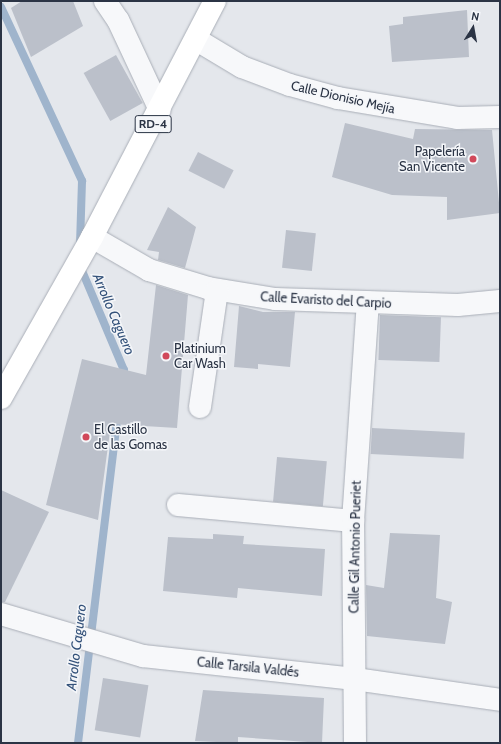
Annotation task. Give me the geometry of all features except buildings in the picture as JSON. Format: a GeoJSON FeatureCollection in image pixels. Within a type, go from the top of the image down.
{"type":"FeatureCollection","features":[{"type":"Feature","properties":{"kind":"main road","name":"RD-4"},"geometry":{"type":"LineString","coordinates":[[1,398],[89,242],[160,110],[215,1]]}},
{"type":"Feature","properties":{"kind":"street"},"geometry":{"type":"LineString","coordinates":[[105,1],[118,20],[160,110]]}},
{"type":"Feature","properties":{"kind":"street","name":"Calle Dionisio Mejía"},"geometry":{"type":"LineString","coordinates":[[196,40],[242,67],[290,85],[338,98],[457,118],[500,117]]}},
{"type":"Feature","properties":{"kind":"street","name":"Calle Evaristo del Carpio"},"geometry":{"type":"LineString","coordinates":[[89,242],[149,270],[217,290],[275,299],[458,305],[500,301]]}},
{"type":"Feature","properties":{"kind":"street"},"geometry":{"type":"LineString","coordinates":[[200,407],[217,290]]}},
{"type":"Feature","properties":{"kind":"street","name":"Calle Gil Antonio Pueriet"},"geometry":{"type":"LineString","coordinates":[[355,743],[353,521],[368,303]]}},
{"type":"Feature","properties":{"kind":"street"},"geometry":{"type":"LineString","coordinates":[[178,505],[353,521]]}},
{"type":"Feature","properties":{"kind":"street","name":"Calle Tarsila Valdés"},"geometry":{"type":"LineString","coordinates":[[1,614],[143,656],[355,679],[500,700]]}},
{"type":"Feature","properties":{"kind":"waterway","name":"Arrollo Caguero"},"geometry":{"type":"LineString","coordinates":[[1,7],[82,181],[80,246]]}},
{"type":"Feature","properties":{"kind":"waterway","name":"Arrollo Caguero"},"geometry":{"type":"LineString","coordinates":[[80,266],[124,370],[123,379]]}},
{"type":"Feature","properties":{"kind":"waterway","name":"Arrollo Caguero"},"geometry":{"type":"LineString","coordinates":[[78,743],[118,414]]}},
{"type":"Feature","properties":{"kind":"place","name":"Papelería San Vicente"},"geometry":{"type":"Point","coordinates":[473,159]}},
{"type":"Feature","properties":{"kind":"place","name":"Platinium Car Wash"},"geometry":{"type":"Point","coordinates":[166,356]}},
{"type":"Feature","properties":{"kind":"place","name":"El Castillo de las Gomas"},"geometry":{"type":"Point","coordinates":[86,437]}}]}
